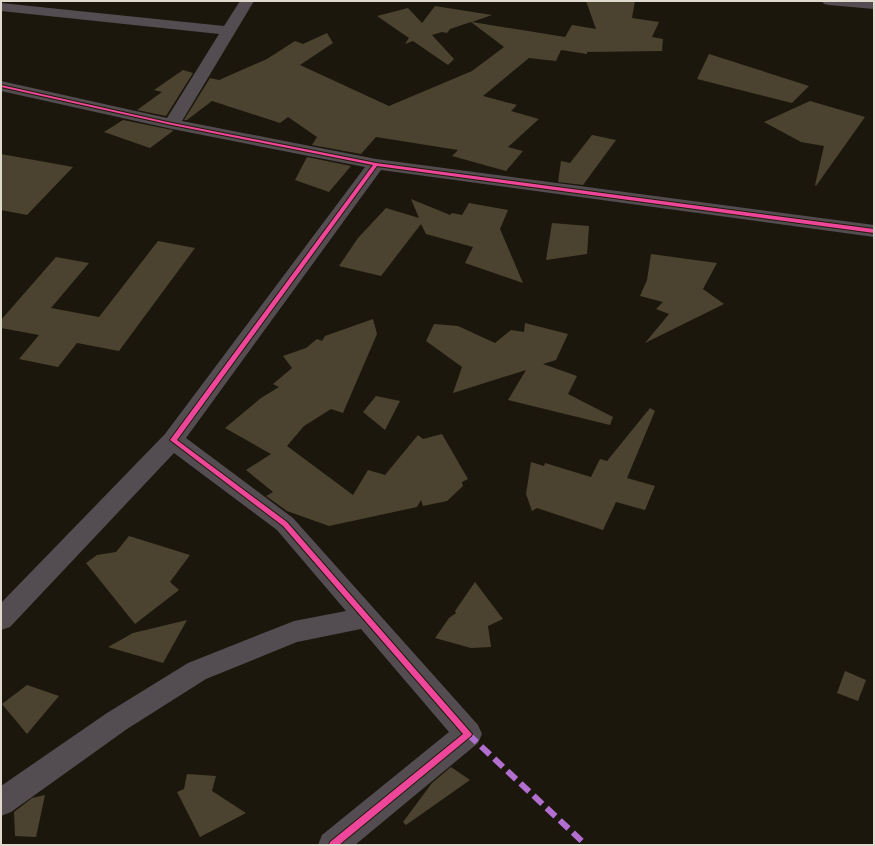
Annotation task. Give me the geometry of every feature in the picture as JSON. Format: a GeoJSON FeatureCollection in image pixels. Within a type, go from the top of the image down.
{"type":"FeatureCollection","features":[{"type":"Feature","properties":{"kind":"street"},"geometry":{"type":"LineString","coordinates":[[172,124],[247,1]]}},
{"type":"Feature","properties":{"kind":"street"},"geometry":{"type":"LineString","coordinates":[[831,1],[874,5]]}},
{"type":"Feature","properties":{"kind":"street"},"geometry":{"type":"LineString","coordinates":[[1,7],[228,31]]}},
{"type":"Feature","properties":{"kind":"street"},"geometry":{"type":"LineString","coordinates":[[1,86],[172,124],[376,164],[874,231]]}},
{"type":"Feature","properties":{"kind":"street"},"geometry":{"type":"LineString","coordinates":[[1,620],[173,440],[376,164]]}},
{"type":"Feature","properties":{"kind":"street"},"geometry":{"type":"LineString","coordinates":[[173,440],[285,524],[468,734],[333,845]]}},
{"type":"Feature","properties":{"kind":"street"},"geometry":{"type":"LineString","coordinates":[[1,803],[117,721],[197,671],[294,632],[366,618]]}},
{"type":"Feature","properties":{"kind":"building"},"geometry":{"type":"Polygon","coordinates":[[[586,1],[635,1],[632,18],[659,22],[652,37],[663,39],[662,51],[587,52],[587,54],[561,50],[556,61],[529,58],[483,96],[517,105],[511,111],[539,119],[508,147],[523,151],[506,171],[452,156],[458,150],[376,137],[361,154],[312,145],[317,137],[288,117],[280,123],[212,101],[187,120],[184,120],[210,78],[219,80],[267,59],[295,41],[303,44],[327,33],[333,43],[300,65],[389,106],[472,71],[504,47],[471,22],[450,29],[447,33],[442,32],[432,35],[454,59],[448,65],[413,41],[405,44],[409,38],[377,16],[408,8],[422,23],[435,6],[492,15],[472,22],[565,37],[572,25],[596,29],[586,1]]]}},
{"type":"Feature","properties":{"kind":"building"},"geometry":{"type":"Polygon","coordinates":[[[709,54],[809,86],[792,103],[697,79],[709,54]]]}},
{"type":"Feature","properties":{"kind":"building"},"geometry":{"type":"Polygon","coordinates":[[[183,70],[193,73],[166,116],[137,110],[162,92],[154,90],[183,70]]]}},
{"type":"Feature","properties":{"kind":"building"},"geometry":{"type":"Polygon","coordinates":[[[810,101],[865,117],[816,186],[824,146],[801,142],[764,122],[810,101]]]}},
{"type":"Feature","properties":{"kind":"building"},"geometry":{"type":"Polygon","coordinates":[[[123,120],[173,131],[150,148],[104,132],[123,120]]]}},
{"type":"Feature","properties":{"kind":"building"},"geometry":{"type":"Polygon","coordinates":[[[592,135],[616,140],[583,185],[558,182],[561,161],[570,163],[592,135]]]}},
{"type":"Feature","properties":{"kind":"building"},"geometry":{"type":"Polygon","coordinates":[[[1,154],[73,167],[27,215],[1,210],[1,154]]]}},
{"type":"Feature","properties":{"kind":"building"},"geometry":{"type":"Polygon","coordinates":[[[307,157],[351,166],[329,192],[295,180],[307,157]]]}},
{"type":"Feature","properties":{"kind":"building"},"geometry":{"type":"Polygon","coordinates":[[[411,199],[450,215],[452,213],[462,215],[469,203],[508,210],[500,229],[523,283],[465,263],[473,247],[426,234],[421,224],[381,276],[339,266],[358,238],[386,208],[419,218],[411,199]]]}},
{"type":"Feature","properties":{"kind":"building"},"geometry":{"type":"Polygon","coordinates":[[[552,223],[589,226],[587,254],[546,260],[552,223]]]}},
{"type":"Feature","properties":{"kind":"building"},"geometry":{"type":"Polygon","coordinates":[[[158,241],[195,248],[119,351],[77,343],[58,367],[19,359],[39,335],[1,328],[1,320],[56,257],[89,263],[51,308],[99,317],[158,241]]]}},
{"type":"Feature","properties":{"kind":"building"},"geometry":{"type":"Polygon","coordinates":[[[651,254],[717,263],[703,289],[724,304],[645,343],[669,314],[656,309],[663,302],[640,296],[647,280],[651,254]]]}},
{"type":"Feature","properties":{"kind":"building"},"geometry":{"type":"Polygon","coordinates":[[[373,319],[377,334],[343,413],[331,409],[304,426],[287,446],[353,495],[368,470],[385,475],[418,435],[423,439],[442,434],[468,479],[462,482],[463,486],[447,501],[423,506],[421,500],[417,507],[329,526],[287,511],[266,496],[273,492],[246,470],[271,454],[225,428],[261,398],[279,387],[273,384],[292,368],[283,356],[306,348],[317,339],[322,341],[325,336],[373,319]]]}},
{"type":"Feature","properties":{"kind":"building"},"geometry":{"type":"Polygon","coordinates":[[[525,323],[568,334],[556,360],[543,364],[577,376],[568,394],[613,417],[610,425],[508,400],[526,370],[453,393],[462,367],[426,341],[434,324],[458,326],[495,343],[511,330],[524,332],[525,323]]]}},
{"type":"Feature","properties":{"kind":"building"},"geometry":{"type":"Polygon","coordinates":[[[376,396],[400,401],[385,430],[363,412],[376,396]]]}},
{"type":"Feature","properties":{"kind":"building"},"geometry":{"type":"Polygon","coordinates":[[[650,408],[655,411],[627,478],[655,486],[645,510],[616,502],[603,530],[537,508],[532,511],[526,494],[531,462],[544,466],[545,463],[591,477],[600,459],[607,461],[650,408]]]}},
{"type":"Feature","properties":{"kind":"building"},"geometry":{"type":"Polygon","coordinates":[[[129,536],[190,555],[170,582],[179,590],[135,624],[86,563],[97,555],[116,552],[129,536]]]}},
{"type":"Feature","properties":{"kind":"building"},"geometry":{"type":"Polygon","coordinates":[[[475,582],[503,619],[488,626],[491,647],[471,648],[435,638],[449,618],[456,613],[455,611],[475,582]]]}},
{"type":"Feature","properties":{"kind":"building"},"geometry":{"type":"Polygon","coordinates":[[[187,620],[163,663],[108,647],[133,633],[187,620]]]}},
{"type":"Feature","properties":{"kind":"building"},"geometry":{"type":"Polygon","coordinates":[[[845,671],[866,680],[858,701],[837,693],[845,671]]]}},
{"type":"Feature","properties":{"kind":"building"},"geometry":{"type":"Polygon","coordinates":[[[27,685],[59,696],[27,734],[2,704],[27,685]]]}},
{"type":"Feature","properties":{"kind":"building"},"geometry":{"type":"Polygon","coordinates":[[[451,767],[470,780],[406,825],[403,822],[432,783],[451,767]]]}},
{"type":"Feature","properties":{"kind":"building"},"geometry":{"type":"Polygon","coordinates":[[[187,774],[216,776],[212,791],[246,813],[200,837],[177,792],[184,789],[187,774]]]}},
{"type":"Feature","properties":{"kind":"building"},"geometry":{"type":"Polygon","coordinates":[[[45,795],[36,837],[15,836],[14,812],[32,798],[45,795]]]}},
{"type":"Feature","properties":{"kind":"marked path"},"geometry":{"type":"LineString","coordinates":[[468,734],[586,845]]}},
{"type":"Feature","properties":{"kind":"cycle path"},"geometry":{"type":"LineString","coordinates":[[1,86],[172,124],[376,164],[874,231]]}},
{"type":"Feature","properties":{"kind":"cycle path"},"geometry":{"type":"LineString","coordinates":[[333,845],[468,734],[285,524],[173,440],[376,164]]}}]}
